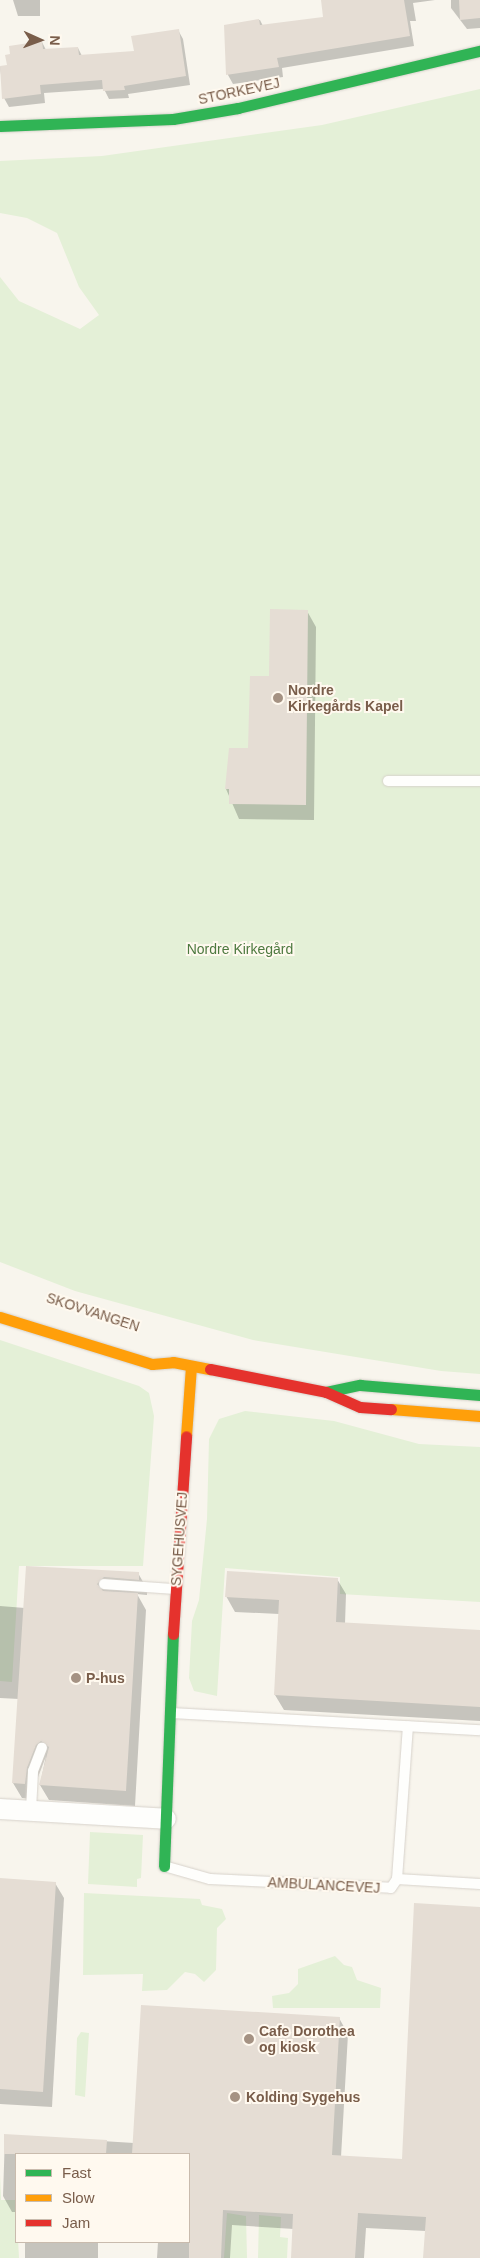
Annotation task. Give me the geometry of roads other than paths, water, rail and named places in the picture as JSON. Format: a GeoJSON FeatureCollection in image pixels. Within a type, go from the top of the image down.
{"type":"FeatureCollection","features":[{"type":"Feature","properties":{"kind":"street","name":"STORKEVEJ"},"geometry":{"type":"LineString","coordinates":[[0,126],[173,119],[238,108],[480,51]]}},
{"type":"Feature","properties":{"kind":"street"},"geometry":{"type":"LineString","coordinates":[[0,1317],[152,1364],[173,1362],[326,1392],[360,1407],[480,1416]]}},
{"type":"Feature","properties":{"kind":"street"},"geometry":{"type":"LineString","coordinates":[[162,1352],[173,1362]]}},
{"type":"Feature","properties":{"kind":"street","name":"SYGEHUSVEJ"},"geometry":{"type":"LineString","coordinates":[[166,1819],[172,1713],[175,1589],[191,1367]]}},
{"type":"Feature","properties":{"kind":"street"},"geometry":{"type":"LineString","coordinates":[[326,1392],[360,1385],[480,1395]]}},
{"type":"Feature","properties":{"kind":"street"},"geometry":{"type":"LineString","coordinates":[[0,1809],[166,1819],[164,1866]]}},
{"type":"Feature","properties":{"kind":"lane"},"geometry":{"type":"LineString","coordinates":[[388,781],[480,781]]}},
{"type":"Feature","properties":{"kind":"lane"},"geometry":{"type":"LineString","coordinates":[[104,1584],[175,1589]]}},
{"type":"Feature","properties":{"kind":"lane"},"geometry":{"type":"LineString","coordinates":[[172,1713],[480,1730]]}},
{"type":"Feature","properties":{"kind":"lane"},"geometry":{"type":"LineString","coordinates":[[397,1879],[408,1726]]}},
{"type":"Feature","properties":{"kind":"lane"},"geometry":{"type":"LineString","coordinates":[[31,1810],[33,1770],[42,1748]]}},
{"type":"Feature","properties":{"kind":"lane","name":"AMBULANCEVEJ"},"geometry":{"type":"LineString","coordinates":[[164,1866],[210,1879],[391,1888],[397,1879],[480,1884]]}},
{"type":"Feature","properties":{"kind":"place","name":"Nordre Kirkegårds Kapel"},"geometry":{"type":"Point","coordinates":[278,698]}},
{"type":"Feature","properties":{"kind":"place","name":"P-hus"},"geometry":{"type":"Point","coordinates":[76,1678]}},
{"type":"Feature","properties":{"kind":"place","name":"Cafe Dorothea og kiosk"},"geometry":{"type":"Point","coordinates":[249,2039]}},
{"type":"Feature","properties":{"kind":"place","name":"Kolding Sygehus"},"geometry":{"type":"Point","coordinates":[235,2097]}},
{"type":"Feature","properties":{"kind":"park label","name":"Nordre Kirkegård"},"geometry":{"type":"Point","coordinates":[240,949]}}]}
